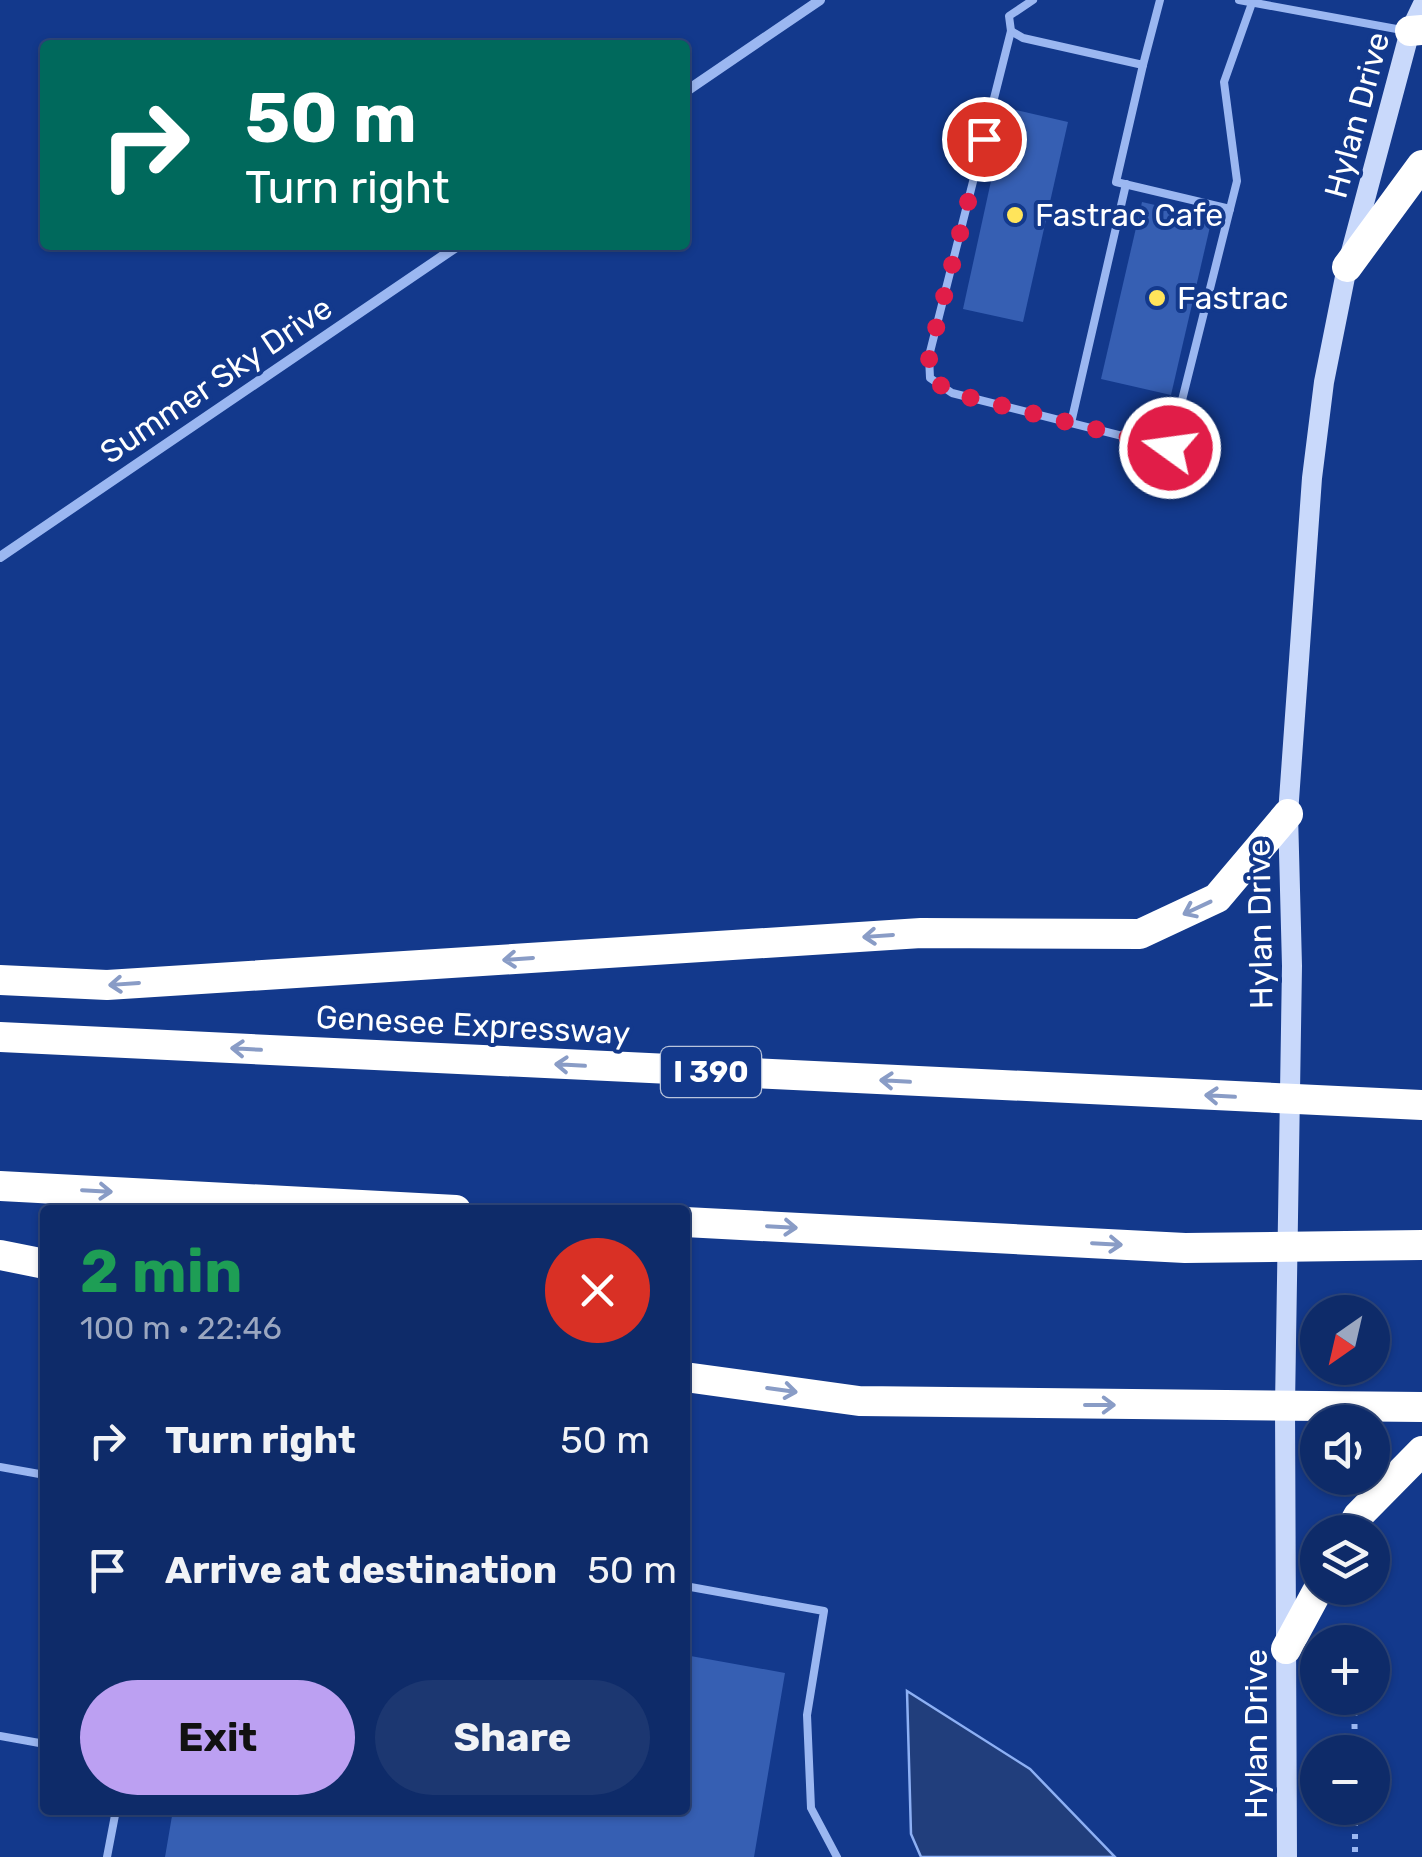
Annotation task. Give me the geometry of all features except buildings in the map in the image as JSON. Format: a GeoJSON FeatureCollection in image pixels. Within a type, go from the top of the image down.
{"type":"FeatureCollection","features":[{"type":"Feature","properties":{"kind":"highway"},"geometry":{"type":"LineString","coordinates":[[1346,267],[1422,165]]}},
{"type":"Feature","properties":{"kind":"highway"},"geometry":{"type":"LineString","coordinates":[[0,980],[107,985],[922,933],[1140,934],[1216,898],[1288,814]]}},
{"type":"Feature","properties":{"kind":"highway","name":"Genesee Expressway"},"geometry":{"type":"LineString","coordinates":[[0,1037],[1419,1105]]}},
{"type":"Feature","properties":{"kind":"highway"},"geometry":{"type":"LineString","coordinates":[[0,1186],[361,1205]]}},
{"type":"Feature","properties":{"kind":"highway"},"geometry":{"type":"LineString","coordinates":[[690,1222],[1186,1248],[1422,1245]]}},
{"type":"Feature","properties":{"kind":"highway"},"geometry":{"type":"LineString","coordinates":[[0,1255],[40,1263]]}},
{"type":"Feature","properties":{"kind":"highway"},"geometry":{"type":"LineString","coordinates":[[690,1378],[859,1401],[1286,1394],[1422,1407]]}},
{"type":"Feature","properties":{"kind":"highway"},"geometry":{"type":"LineString","coordinates":[[1359,1515],[1422,1451]]}},
{"type":"Feature","properties":{"kind":"highway"},"geometry":{"type":"LineString","coordinates":[[1286,1649],[1310,1605]]}},
{"type":"Feature","properties":{"kind":"main road","name":"Hylan Drive"},"geometry":{"type":"LineString","coordinates":[[1286,1857],[1286,1394],[1292,966],[1288,814],[1312,478],[1346,267],[1418,22]]}},
{"type":"Feature","properties":{"kind":"street"},"geometry":{"type":"LineString","coordinates":[[690,89],[820,0]]}},
{"type":"Feature","properties":{"kind":"street","name":"Summer Sky Drive"},"geometry":{"type":"LineString","coordinates":[[0,557],[452,250]]}},
{"type":"Feature","properties":{"kind":"lane"},"geometry":{"type":"LineString","coordinates":[[1033,0],[1010,16],[1011,31],[929,356],[930,378],[952,393],[1170,448],[1237,181],[1224,82],[1252,3]]}},
{"type":"Feature","properties":{"kind":"lane"},"geometry":{"type":"LineString","coordinates":[[1160,0],[1116,182],[1230,209]]}},
{"type":"Feature","properties":{"kind":"lane"},"geometry":{"type":"LineString","coordinates":[[1239,0],[1418,22]]}},
{"type":"Feature","properties":{"kind":"lane"},"geometry":{"type":"LineString","coordinates":[[1011,31],[1023,38],[1142,65]]}},
{"type":"Feature","properties":{"kind":"lane"},"geometry":{"type":"LineString","coordinates":[[1071,423],[1126,184]]}},
{"type":"Feature","properties":{"kind":"lane"},"geometry":{"type":"LineString","coordinates":[[0,1467],[40,1474]]}},
{"type":"Feature","properties":{"kind":"lane"},"geometry":{"type":"LineString","coordinates":[[690,1587],[824,1610],[808,1715],[812,1808],[836,1857]]}},
{"type":"Feature","properties":{"kind":"lane"},"geometry":{"type":"LineString","coordinates":[[0,1736],[40,1743]]}},
{"type":"Feature","properties":{"kind":"lane"},"geometry":{"type":"LineString","coordinates":[[107,1857],[115,1815]]}},
{"type":"Feature","properties":{"kind":"path"},"geometry":{"type":"LineString","coordinates":[[1355,1825],[1355,1857]]}},
{"type":"Feature","properties":{"kind":"water"},"geometry":{"type":"Polygon","coordinates":[[[907,1691],[1030,1769],[1115,1857],[921,1857],[911,1834],[907,1691]]]}},
{"type":"Feature","properties":{"kind":"place","name":"Fastrac Cafe"},"geometry":{"type":"Point","coordinates":[1015,215]}},
{"type":"Feature","properties":{"kind":"place","name":"Fastrac"},"geometry":{"type":"Point","coordinates":[1157,298]}},
{"type":"Feature","properties":{"kind":"route"},"geometry":{"type":"LineString","coordinates":[[984,139],[929,356],[930,378],[952,393],[1170,448]]}}]}
